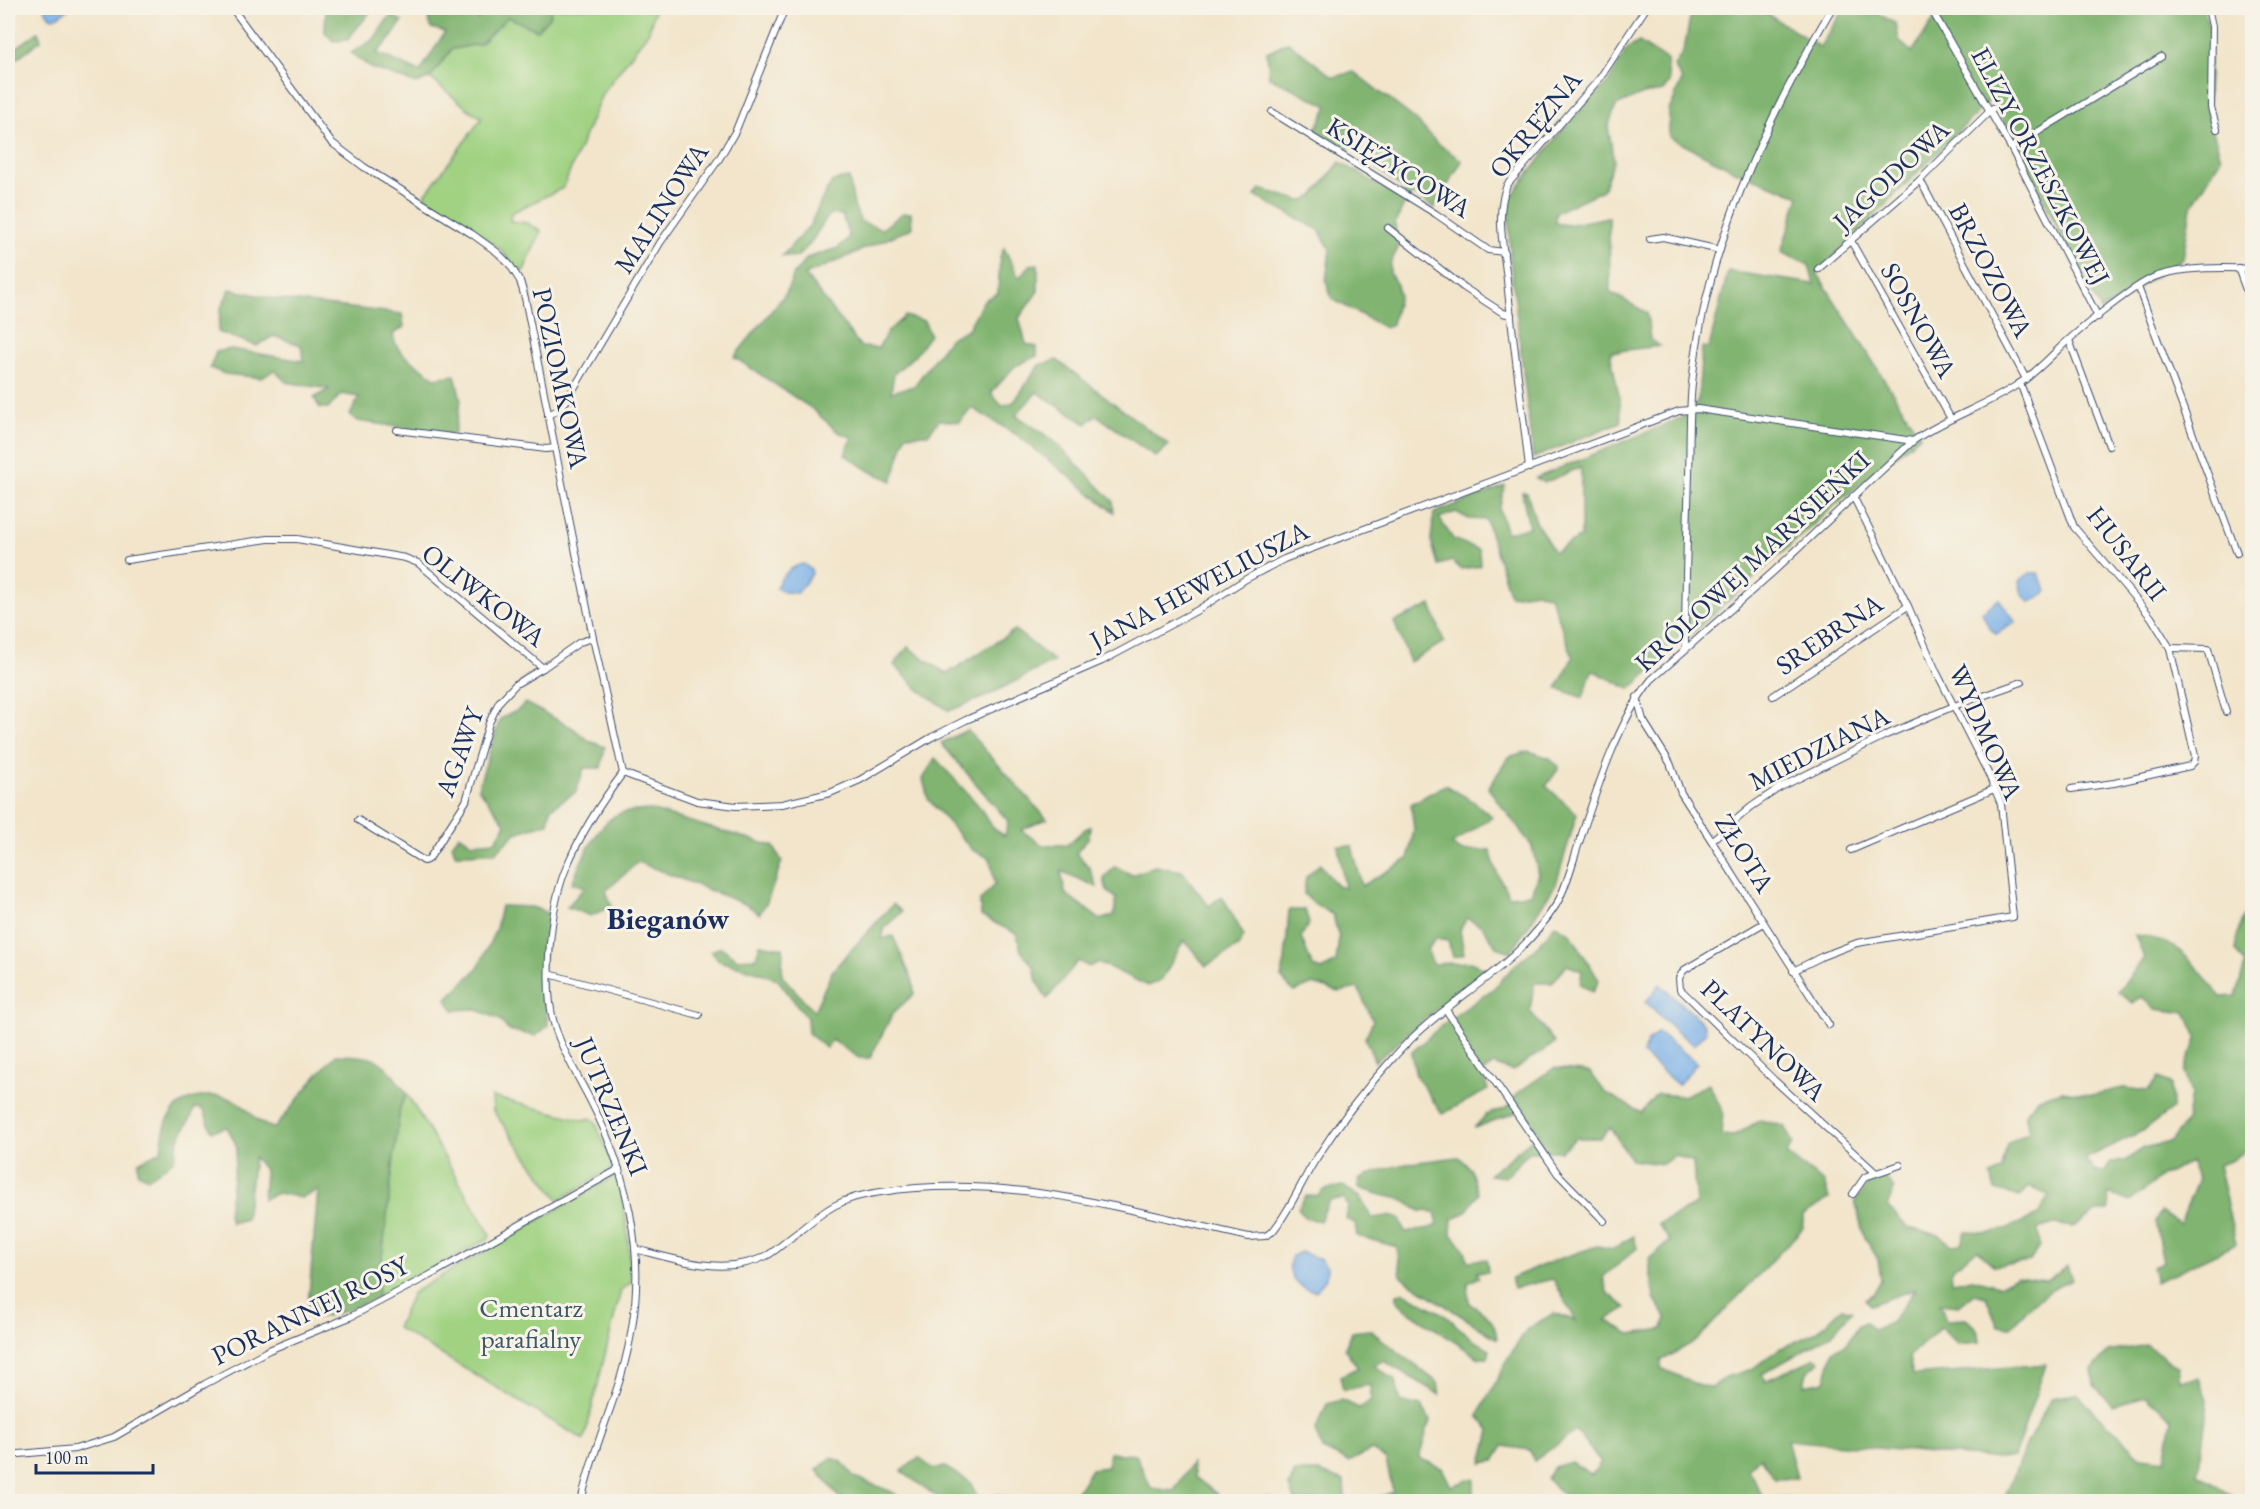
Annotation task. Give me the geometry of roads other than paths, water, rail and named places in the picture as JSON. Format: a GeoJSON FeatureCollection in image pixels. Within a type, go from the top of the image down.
{"type":"FeatureCollection","features":[{"type":"Feature","properties":{"kind":"street","name":"POZIOMKOWA"},"geometry":{"type":"LineString","coordinates":[[232,8],[331,142],[497,252],[510,265],[520,281],[592,638],[622,773]]}},
{"type":"Feature","properties":{"kind":"street","name":"MALINOWA"},"geometry":{"type":"LineString","coordinates":[[548,415],[558,410],[567,400],[660,243],[719,159],[736,130],[785,8]]}},
{"type":"Feature","properties":{"kind":"street","name":"OKRĘŻNA"},"geometry":{"type":"LineString","coordinates":[[1529,468],[1504,252],[1502,198],[1507,185],[1600,78],[1646,8]]}},
{"type":"Feature","properties":{"kind":"street"},"geometry":{"type":"LineString","coordinates":[[1685,648],[1690,409],[1699,339],[1720,250],[1743,183],[1771,119],[1832,8]]}},
{"type":"Feature","properties":{"kind":"street","name":"ELIZY ORZESZKOWEJ"},"geometry":{"type":"LineString","coordinates":[[1925,8],[1934,14],[1992,109],[2098,318]]}},
{"type":"Feature","properties":{"kind":"street"},"geometry":{"type":"LineString","coordinates":[[2208,8],[2212,26],[2211,108],[2217,129]]}},
{"type":"Feature","properties":{"kind":"street"},"geometry":{"type":"LineString","coordinates":[[2011,148],[2161,57]]}},
{"type":"Feature","properties":{"kind":"street","name":"JAGODOWA"},"geometry":{"type":"LineString","coordinates":[[1818,269],[1920,180],[1992,109]]}},
{"type":"Feature","properties":{"kind":"street","name":"KSIĘŻYCOWA"},"geometry":{"type":"LineString","coordinates":[[1272,112],[1436,214],[1488,250],[1504,252]]}},
{"type":"Feature","properties":{"kind":"street","name":"BRZOZOWA"},"geometry":{"type":"LineString","coordinates":[[1920,180],[2023,381]]}},
{"type":"Feature","properties":{"kind":"street"},"geometry":{"type":"LineString","coordinates":[[1388,228],[1463,287],[1503,313],[1511,315]]}},
{"type":"Feature","properties":{"kind":"street"},"geometry":{"type":"LineString","coordinates":[[1650,239],[1663,237],[1720,250]]}},
{"type":"Feature","properties":{"kind":"street","name":"SOSNOWA"},"geometry":{"type":"LineString","coordinates":[[1851,241],[1951,419]]}},
{"type":"Feature","properties":{"kind":"street"},"geometry":{"type":"LineString","coordinates":[[2238,268],[2253,306]]}},
{"type":"Feature","properties":{"kind":"street","name":"KRÓLOWEJ MARYSIEŃKI"},"geometry":{"type":"LineString","coordinates":[[635,1249],[693,1263],[731,1266],[748,1263],[770,1254],[814,1218],[849,1197],[884,1191],[955,1187],[1069,1196],[1249,1237],[1265,1236],[1277,1226],[1313,1163],[1348,1112],[1395,1055],[1446,1010],[1502,968],[1532,938],[1557,904],[1566,884],[1594,794],[1637,697],[1651,680],[1773,572],[1913,441],[1930,429],[1996,399],[2023,381],[2069,340],[2138,287],[2156,277],[2174,272],[2253,268]]}},
{"type":"Feature","properties":{"kind":"street"},"geometry":{"type":"LineString","coordinates":[[2138,287],[2237,553]]}},
{"type":"Feature","properties":{"kind":"street"},"geometry":{"type":"LineString","coordinates":[[2069,340],[2109,446]]}},
{"type":"Feature","properties":{"kind":"street","name":"HUSARII"},"geometry":{"type":"LineString","coordinates":[[2023,381],[2074,527],[2151,617],[2170,648],[2195,756],[2190,766],[2114,783],[2071,789]]}},
{"type":"Feature","properties":{"kind":"street","name":"JANA HEWELIUSZA"},"geometry":{"type":"LineString","coordinates":[[622,773],[697,801],[736,806],[782,804],[830,793],[860,780],[932,737],[966,720],[1102,661],[1196,611],[1246,579],[1284,559],[1690,409],[1913,441]]}},
{"type":"Feature","properties":{"kind":"street"},"geometry":{"type":"LineString","coordinates":[[397,430],[546,449],[555,448]]}},
{"type":"Feature","properties":{"kind":"street","name":"WYDMOWA"},"geometry":{"type":"LineString","coordinates":[[1793,972],[1823,956],[1857,943],[2013,917],[2001,804],[1936,671],[1908,606],[1853,496]]}},
{"type":"Feature","properties":{"kind":"street","name":"OLIWKOWA"},"geometry":{"type":"LineString","coordinates":[[127,560],[268,539],[297,539],[405,558],[418,563],[543,668],[580,642],[592,638]]}},
{"type":"Feature","properties":{"kind":"street","name":"SREBRNA"},"geometry":{"type":"LineString","coordinates":[[1773,696],[1908,606]]}},
{"type":"Feature","properties":{"kind":"street"},"geometry":{"type":"LineString","coordinates":[[2170,648],[2208,649],[2226,712]]}},
{"type":"Feature","properties":{"kind":"street","name":"AGAWY"},"geometry":{"type":"LineString","coordinates":[[358,820],[424,861],[429,859],[466,801],[489,723],[499,702],[516,684],[543,668]]}},
{"type":"Feature","properties":{"kind":"street","name":"MIEDZIANA"},"geometry":{"type":"LineString","coordinates":[[1712,840],[1751,807],[1779,788],[1886,735],[1954,706],[2022,682]]}},
{"type":"Feature","properties":{"kind":"street","name":"ZŁOTA"},"geometry":{"type":"LineString","coordinates":[[1637,697],[1643,720],[1670,764],[1681,793],[1793,972],[1829,1025]]}},
{"type":"Feature","properties":{"kind":"street","name":"JUTRZENKI"},"geometry":{"type":"LineString","coordinates":[[581,1502],[588,1472],[622,1373],[631,1332],[635,1301],[635,1249],[628,1201],[619,1169],[598,1115],[555,1028],[551,1011],[549,949],[556,903],[566,867],[591,820],[622,773]]}},
{"type":"Feature","properties":{"kind":"street"},"geometry":{"type":"LineString","coordinates":[[1851,850],[1994,789]]}},
{"type":"Feature","properties":{"kind":"street","name":"PLATYNOWA"},"geometry":{"type":"LineString","coordinates":[[1764,923],[1684,970],[1679,978],[1680,989],[1774,1080],[1876,1173]]}},
{"type":"Feature","properties":{"kind":"street"},"geometry":{"type":"LineString","coordinates":[[549,974],[699,1014]]}},
{"type":"Feature","properties":{"kind":"street"},"geometry":{"type":"LineString","coordinates":[[1446,1010],[1558,1174],[1604,1221]]}},
{"type":"Feature","properties":{"kind":"street"},"geometry":{"type":"LineString","coordinates":[[1853,1194],[1865,1177],[1900,1165]]}},
{"type":"Feature","properties":{"kind":"street","name":"PORANNEJ ROSY"},"geometry":{"type":"LineString","coordinates":[[8,1455],[75,1449],[114,1437],[269,1350],[350,1317],[436,1272],[619,1169]]}},
{"type":"Feature","properties":{"kind":"water"},"geometry":{"type":"Polygon","coordinates":[[[44,8],[70,8],[55,18],[50,17],[44,8]]]}},
{"type":"Feature","properties":{"kind":"water"},"geometry":{"type":"Polygon","coordinates":[[[804,564],[812,574],[797,593],[784,592],[776,588],[787,572],[804,564]]]}},
{"type":"Feature","properties":{"kind":"water"},"geometry":{"type":"Polygon","coordinates":[[[2030,573],[2038,573],[2047,591],[2030,602],[2022,594],[2019,581],[2030,573]]]}},
{"type":"Feature","properties":{"kind":"water"},"geometry":{"type":"Polygon","coordinates":[[[1999,599],[2016,622],[1996,634],[1989,627],[1982,612],[1999,599]]]}},
{"type":"Feature","properties":{"kind":"water"},"geometry":{"type":"Polygon","coordinates":[[[1660,984],[1704,1024],[1706,1032],[1694,1045],[1646,1002],[1660,984]]]}},
{"type":"Feature","properties":{"kind":"water"},"geometry":{"type":"Polygon","coordinates":[[[1657,1033],[1697,1063],[1678,1085],[1642,1054],[1648,1041],[1657,1033]]]}},
{"type":"Feature","properties":{"kind":"water"},"geometry":{"type":"Polygon","coordinates":[[[1301,1252],[1320,1259],[1327,1267],[1326,1279],[1316,1291],[1298,1284],[1291,1274],[1292,1256],[1301,1252]]]}},
{"type":"Feature","properties":{"kind":"district","name":"Bieganów"},"geometry":{"type":"Point","coordinates":[668,918]}},
{"type":"Feature","properties":{"kind":"park label","name":"Cmentarz parafialny"},"geometry":{"type":"Point","coordinates":[531,1322]}}]}
